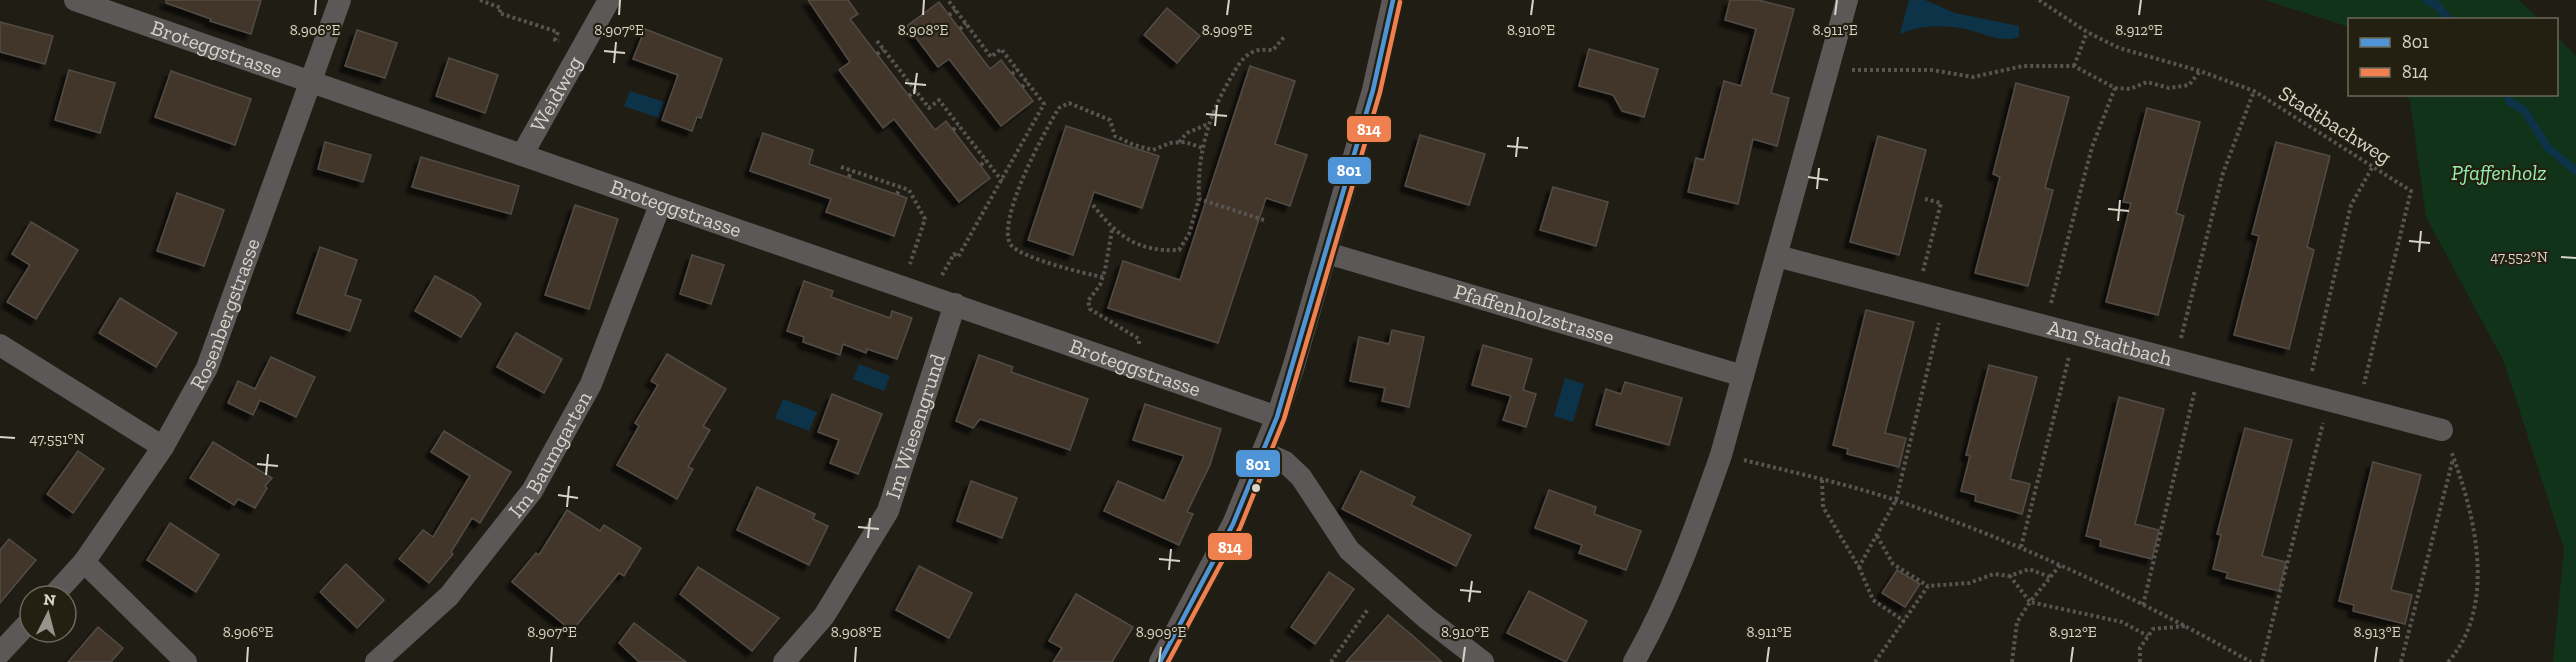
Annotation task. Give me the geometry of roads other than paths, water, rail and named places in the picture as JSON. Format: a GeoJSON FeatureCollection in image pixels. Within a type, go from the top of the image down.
{"type":"FeatureCollection","features":[{"type":"Feature","properties":{"kind":"street","name":"Broteggstrasse"},"geometry":{"type":"LineString","coordinates":[[75,0],[1276,417]]}},
{"type":"Feature","properties":{"kind":"street","name":"Rosenbergstrasse"},"geometry":{"type":"LineString","coordinates":[[64,584],[84,561],[163,447],[207,368],[340,0]]}},
{"type":"Feature","properties":{"kind":"street","name":"Weidweg"},"geometry":{"type":"LineString","coordinates":[[522,155],[609,0]]}},
{"type":"Feature","properties":{"kind":"street"},"geometry":{"type":"LineString","coordinates":[[1160,662],[1233,524],[1264,452],[1327,253],[1373,90],[1393,0]]}},
{"type":"Feature","properties":{"kind":"street"},"geometry":{"type":"LineString","coordinates":[[1634,662],[1656,623],[1701,512],[1721,455],[1830,69],[1847,0]]}},
{"type":"Feature","properties":{"kind":"street","name":"Im Baumgarten"},"geometry":{"type":"LineString","coordinates":[[376,662],[449,596],[532,491],[591,384],[660,205]]}},
{"type":"Feature","properties":{"kind":"street","name":"Pfaffenholzstrasse"},"geometry":{"type":"LineString","coordinates":[[1327,253],[1743,376]]}},
{"type":"Feature","properties":{"kind":"street","name":"Am Stadtbach"},"geometry":{"type":"LineString","coordinates":[[1777,256],[2442,430]]}},
{"type":"Feature","properties":{"kind":"street","name":"Im Wiesengrund"},"geometry":{"type":"LineString","coordinates":[[784,662],[824,616],[888,511],[955,304]]}},
{"type":"Feature","properties":{"kind":"street"},"geometry":{"type":"LineString","coordinates":[[0,345],[163,447]]}},
{"type":"Feature","properties":{"kind":"street"},"geometry":{"type":"LineString","coordinates":[[1264,452],[1285,462],[1301,477],[1349,550],[1433,624],[1483,662]]}},
{"type":"Feature","properties":{"kind":"street"},"geometry":{"type":"LineString","coordinates":[[84,561],[186,662]]}},
{"type":"Feature","properties":{"kind":"street"},"geometry":{"type":"LineString","coordinates":[[0,653],[18,634]]}},
{"type":"Feature","properties":{"kind":"water"},"geometry":{"type":"Polygon","coordinates":[[[1909,0],[1925,0],[1955,13],[2019,26],[2019,37],[1997,38],[1960,28],[1937,26],[1922,27],[1900,34],[1909,0]]]}},
{"type":"Feature","properties":{"kind":"water"},"geometry":{"type":"Polygon","coordinates":[[[630,91],[664,102],[659,118],[624,106],[630,91]]]}},
{"type":"Feature","properties":{"kind":"water"},"geometry":{"type":"Polygon","coordinates":[[[859,364],[890,376],[884,391],[853,379],[859,364]]]}},
{"type":"Feature","properties":{"kind":"water"},"geometry":{"type":"Polygon","coordinates":[[[1565,378],[1584,384],[1573,422],[1554,416],[1565,378]]]}},
{"type":"Feature","properties":{"kind":"water"},"geometry":{"type":"Polygon","coordinates":[[[783,399],[817,412],[809,431],[775,418],[783,399]]]}},
{"type":"Feature","properties":{"kind":"waterway"},"geometry":{"type":"LineString","coordinates":[[2426,0],[2437,5],[2447,18]]}},
{"type":"Feature","properties":{"kind":"waterway"},"geometry":{"type":"LineString","coordinates":[[2508,96],[2510,102],[2524,110],[2548,148],[2576,171]]}},
{"type":"Feature","properties":{"kind":"park label","name":"Pfaffenholz"},"geometry":{"type":"Point","coordinates":[2499,173]}}]}
